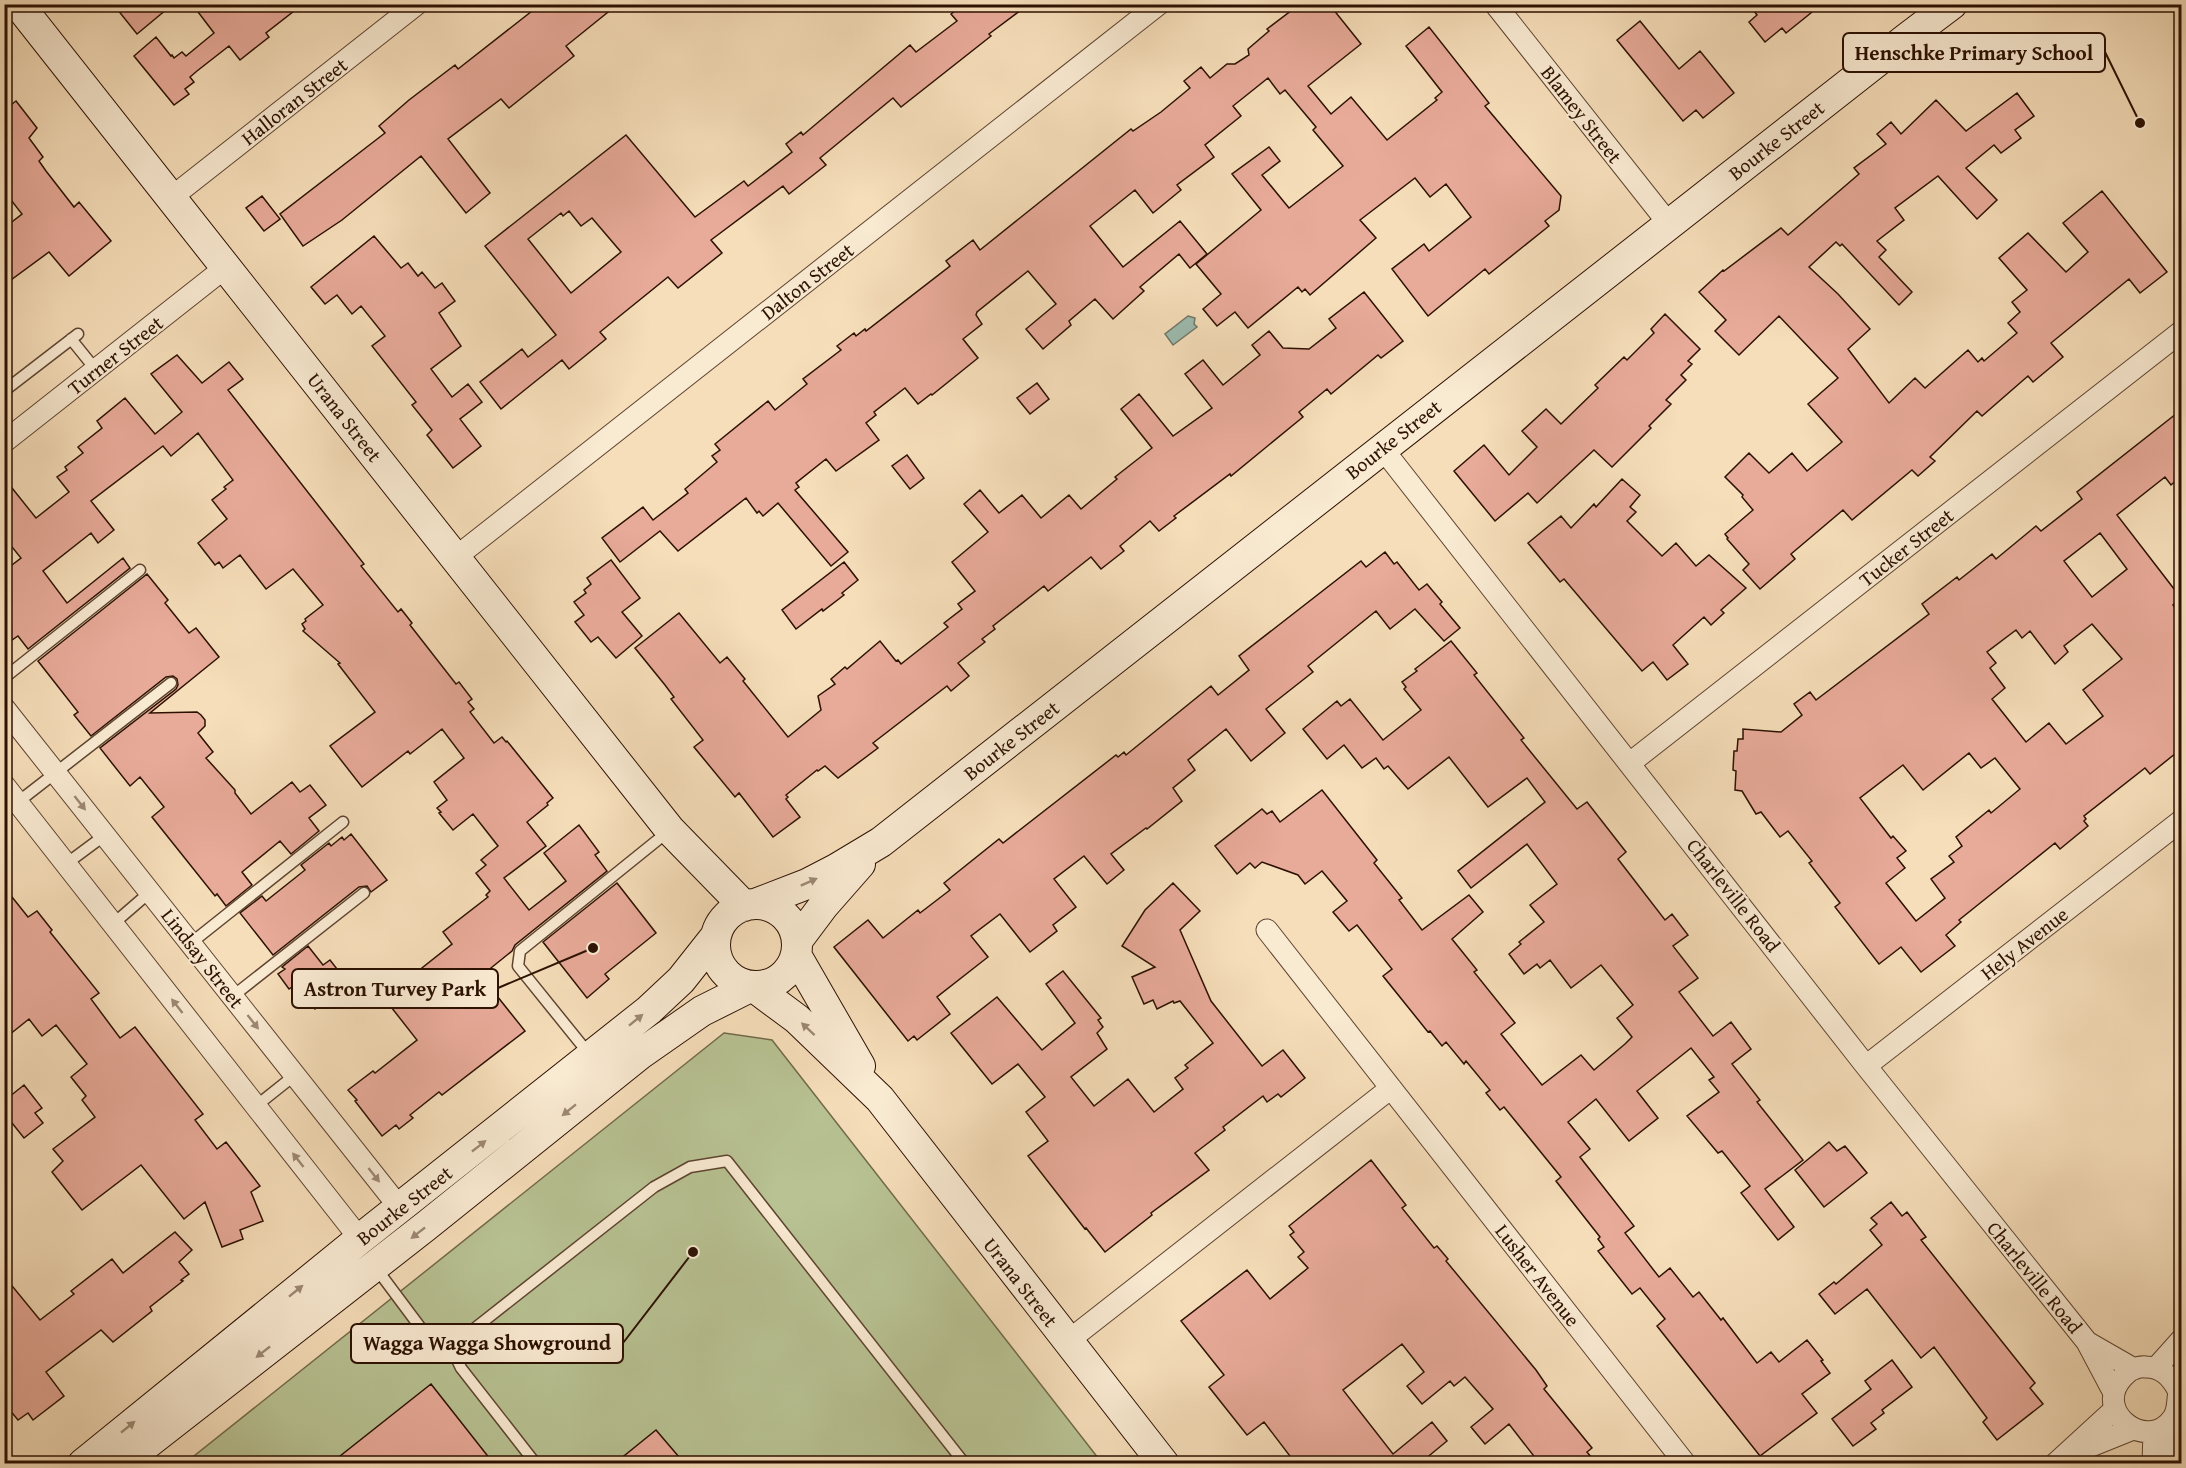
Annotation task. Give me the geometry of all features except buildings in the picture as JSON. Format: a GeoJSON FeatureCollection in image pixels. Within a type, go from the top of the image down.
{"type":"FeatureCollection","features":[{"type":"Feature","properties":{"kind":"main road","name":"Urana Street"},"geometry":{"type":"LineString","coordinates":[[18,4],[670,830],[749,905]]}},
{"type":"Feature","properties":{"kind":"main road","name":"Bourke Street"},"geometry":{"type":"LineString","coordinates":[[1907,38],[1944,4]]}},
{"type":"Feature","properties":{"kind":"main road","name":"Bourke Street"},"geometry":{"type":"LineString","coordinates":[[749,905],[827,874],[881,842],[1952,4]]}},
{"type":"Feature","properties":{"kind":"main road","name":"Urana Street"},"geometry":{"type":"LineString","coordinates":[[670,830],[707,895],[717,932]]}},
{"type":"Feature","properties":{"kind":"main road","name":"Bourke Street"},"geometry":{"type":"LineString","coordinates":[[797,948],[844,880],[881,842]]}},
{"type":"Feature","properties":{"kind":"main road"},"geometry":{"type":"LineString","coordinates":[[749,905],[775,908],[783,914],[795,931],[797,948],[786,975],[766,986],[753,987],[739,983],[728,976],[720,965],[715,952],[717,932],[725,918],[749,905]]}},
{"type":"Feature","properties":{"kind":"main road","name":"Bourke Street"},"geometry":{"type":"LineString","coordinates":[[83,1464],[360,1239],[591,1057],[681,980],[717,932]]}},
{"type":"Feature","properties":{"kind":"main road","name":"Urana Street"},"geometry":{"type":"LineString","coordinates":[[797,948],[880,1100]]}},
{"type":"Feature","properties":{"kind":"main road","name":"Urana Street"},"geometry":{"type":"LineString","coordinates":[[753,987],[798,1019],[880,1100],[1164,1464]]}},
{"type":"Feature","properties":{"kind":"main road","name":"Bourke Street"},"geometry":{"type":"LineString","coordinates":[[121,1464],[375,1267],[639,1055],[702,1011],[753,987]]}},
{"type":"Feature","properties":{"kind":"street","name":"Halloran Street"},"geometry":{"type":"LineString","coordinates":[[172,197],[417,4]]}},
{"type":"Feature","properties":{"kind":"street","name":"Dalton Street"},"geometry":{"type":"LineString","coordinates":[[456,557],[1159,4]]}},
{"type":"Feature","properties":{"kind":"street","name":"Blamey Street"},"geometry":{"type":"LineString","coordinates":[[1495,4],[1669,224]]}},
{"type":"Feature","properties":{"kind":"street","name":"Turner Street"},"geometry":{"type":"LineString","coordinates":[[4,442],[226,267]]}},
{"type":"Feature","properties":{"kind":"street","name":"Tucker Street"},"geometry":{"type":"LineString","coordinates":[[1630,763],[2181,330]]}},
{"type":"Feature","properties":{"kind":"street","name":"Charleville Road"},"geometry":{"type":"LineString","coordinates":[[1382,448],[1866,1066],[2087,1342],[2114,1401]]}},
{"type":"Feature","properties":{"kind":"street","name":"Lindsay Street"},"geometry":{"type":"LineString","coordinates":[[8,719],[55,772],[400,1208]]}},
{"type":"Feature","properties":{"kind":"street"},"geometry":{"type":"LineString","coordinates":[[4,785],[360,1239]]}},
{"type":"Feature","properties":{"kind":"street","name":"Hely Avenue"},"geometry":{"type":"LineString","coordinates":[[1866,1066],[2181,820]]}},
{"type":"Feature","properties":{"kind":"street","name":"Lusher Avenue"},"geometry":{"type":"LineString","coordinates":[[1267,930],[1684,1462]]}},
{"type":"Feature","properties":{"kind":"street"},"geometry":{"type":"LineString","coordinates":[[1068,1341],[1391,1088]]}},
{"type":"Feature","properties":{"kind":"street"},"geometry":{"type":"LineString","coordinates":[[2156,1368],[2181,1339]]}},
{"type":"Feature","properties":{"kind":"street","name":"Charleville Road"},"geometry":{"type":"LineString","coordinates":[[2087,1342],[2134,1369]]}},
{"type":"Feature","properties":{"kind":"street"},"geometry":{"type":"LineString","coordinates":[[2145,1366],[2156,1368],[2166,1373],[2180,1387],[2177,1411],[2153,1427],[2059,1461],[2114,1401],[2118,1383],[2125,1374],[2145,1366]]}},
{"type":"Feature","properties":{"kind":"street"},"geometry":{"type":"LineString","coordinates":[[2114,1401],[2124,1424],[2153,1427]]}},
{"type":"Feature","properties":{"kind":"street"},"geometry":{"type":"LineString","coordinates":[[2153,1427],[2153,1464]]}},
{"type":"Feature","properties":{"kind":"street"},"geometry":{"type":"LineString","coordinates":[[2153,1427],[2170,1464]]}},
{"type":"Feature","properties":{"kind":"lane"},"geometry":{"type":"LineString","coordinates":[[4,391],[74,336],[96,370]]}},
{"type":"Feature","properties":{"kind":"lane"},"geometry":{"type":"LineString","coordinates":[[4,678],[140,570]]}},
{"type":"Feature","properties":{"kind":"lane"},"geometry":{"type":"LineString","coordinates":[[18,802],[171,683]]}},
{"type":"Feature","properties":{"kind":"lane"},"geometry":{"type":"LineString","coordinates":[[190,943],[343,822]]}},
{"type":"Feature","properties":{"kind":"lane"},"geometry":{"type":"LineString","coordinates":[[591,1057],[518,966],[520,951],[670,830]]}},
{"type":"Feature","properties":{"kind":"lane"},"geometry":{"type":"LineString","coordinates":[[66,864],[105,835]]}},
{"type":"Feature","properties":{"kind":"lane"},"geometry":{"type":"LineString","coordinates":[[113,924],[150,892]]}},
{"type":"Feature","properties":{"kind":"lane"},"geometry":{"type":"LineString","coordinates":[[233,996],[364,893]]}},
{"type":"Feature","properties":{"kind":"lane"},"geometry":{"type":"LineString","coordinates":[[256,1106],[295,1075]]}},
{"type":"Feature","properties":{"kind":"lane"},"geometry":{"type":"LineString","coordinates":[[451,1347],[654,1187],[690,1167],[728,1161],[965,1464]]}},
{"type":"Feature","properties":{"kind":"lane"},"geometry":{"type":"LineString","coordinates":[[375,1267],[426,1335],[451,1347],[461,1368],[536,1464]]}},
{"type":"Feature","properties":{"kind":"green space"},"geometry":{"type":"Polygon","coordinates":[[[724,1033],[772,1040],[1102,1463],[184,1464],[724,1033]]]}},
{"type":"Feature","properties":{"kind":"shaded area"},"geometry":{"type":"Polygon","coordinates":[[[1188,316],[1195,318],[1194,324],[1197,327],[1173,345],[1165,334],[1188,316]]]}},
{"type":"Feature","properties":{"kind":"place","name":"Henschke Primary School"},"geometry":{"type":"Point","coordinates":[2140,123]}},
{"type":"Feature","properties":{"kind":"place","name":"Astron Turvey Park"},"geometry":{"type":"Point","coordinates":[593,948]}},
{"type":"Feature","properties":{"kind":"place","name":"Wagga Wagga Showground"},"geometry":{"type":"Point","coordinates":[693,1252]}}]}
